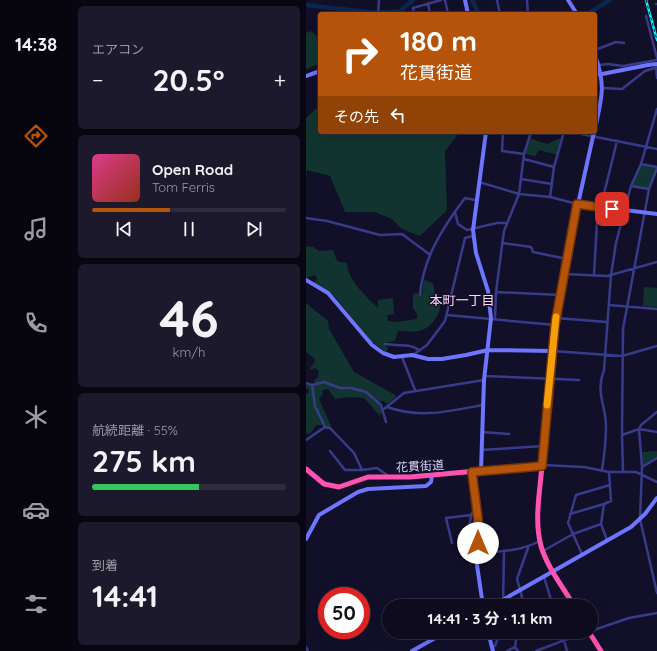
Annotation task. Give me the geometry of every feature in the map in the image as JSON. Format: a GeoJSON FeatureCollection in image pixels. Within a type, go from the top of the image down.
{"type":"FeatureCollection","features":[{"type":"Feature","properties":{"kind":"highway","name":"花貫街道"},"geometry":{"type":"LineString","coordinates":[[306,469],[324,484],[339,488],[360,478],[376,476],[432,476],[542,466]]}},
{"type":"Feature","properties":{"kind":"highway"},"geometry":{"type":"LineString","coordinates":[[542,466],[538,514],[540,541],[543,551],[553,571],[570,599]]}},
{"type":"Feature","properties":{"kind":"highway"},"geometry":{"type":"LineString","coordinates":[[594,639],[601,651]]}},
{"type":"Feature","properties":{"kind":"street"},"geometry":{"type":"LineString","coordinates":[[378,12],[379,0]]}},
{"type":"Feature","properties":{"kind":"street"},"geometry":{"type":"LineString","coordinates":[[414,12],[413,8],[441,0]]}},
{"type":"Feature","properties":{"kind":"street"},"geometry":{"type":"LineString","coordinates":[[445,0],[448,12]]}},
{"type":"Feature","properties":{"kind":"street"},"geometry":{"type":"LineString","coordinates":[[465,0],[468,12]]}},
{"type":"Feature","properties":{"kind":"street"},"geometry":{"type":"LineString","coordinates":[[497,0],[500,12]]}},
{"type":"Feature","properties":{"kind":"street"},"geometry":{"type":"LineString","coordinates":[[527,0],[528,12]]}},
{"type":"Feature","properties":{"kind":"street"},"geometry":{"type":"LineString","coordinates":[[568,0],[576,12]]}},
{"type":"Feature","properties":{"kind":"street"},"geometry":{"type":"LineString","coordinates":[[428,3],[430,12]]}},
{"type":"Feature","properties":{"kind":"street"},"geometry":{"type":"LineString","coordinates":[[646,16],[657,62],[657,78]]}},
{"type":"Feature","properties":{"kind":"street"},"geometry":{"type":"LineString","coordinates":[[597,49],[616,42],[624,43]]}},
{"type":"Feature","properties":{"kind":"street"},"geometry":{"type":"LineString","coordinates":[[597,60],[602,74],[603,88],[597,119]]}},
{"type":"Feature","properties":{"kind":"street"},"geometry":{"type":"LineString","coordinates":[[599,65],[608,64],[623,66],[650,60],[657,62]]}},
{"type":"Feature","properties":{"kind":"street"},"geometry":{"type":"LineString","coordinates":[[597,74],[657,62]]}},
{"type":"Feature","properties":{"kind":"street"},"geometry":{"type":"LineString","coordinates":[[603,88],[622,89],[657,62]]}},
{"type":"Feature","properties":{"kind":"street"},"geometry":{"type":"LineString","coordinates":[[306,76],[318,72]]}},
{"type":"Feature","properties":{"kind":"street"},"geometry":{"type":"LineString","coordinates":[[602,470],[606,426],[600,397],[600,384],[604,370],[611,275],[616,243],[624,210],[631,186],[641,164],[657,109]]}},
{"type":"Feature","properties":{"kind":"street"},"geometry":{"type":"LineString","coordinates":[[486,134],[475,200],[473,236],[476,253],[488,291],[493,319]]}},
{"type":"Feature","properties":{"kind":"street"},"geometry":{"type":"LineString","coordinates":[[503,134],[502,151],[524,154]]}},
{"type":"Feature","properties":{"kind":"street"},"geometry":{"type":"LineString","coordinates":[[481,471],[480,450],[485,378],[502,243],[504,231],[518,194],[524,154],[530,134]]}},
{"type":"Feature","properties":{"kind":"street"},"geometry":{"type":"LineString","coordinates":[[550,197],[554,167],[563,134]]}},
{"type":"Feature","properties":{"kind":"street"},"geometry":{"type":"LineString","coordinates":[[657,149],[617,141],[594,134],[577,204],[556,318],[542,466],[584,467],[610,472],[623,471],[642,475],[657,482]]}},
{"type":"Feature","properties":{"kind":"street"},"geometry":{"type":"LineString","coordinates":[[594,275],[597,226],[617,141]]}},
{"type":"Feature","properties":{"kind":"street"},"geometry":{"type":"LineString","coordinates":[[524,159],[554,167]]}},
{"type":"Feature","properties":{"kind":"street"},"geometry":{"type":"LineString","coordinates":[[623,471],[623,328],[649,189],[657,167],[641,164]]}},
{"type":"Feature","properties":{"kind":"street"},"geometry":{"type":"LineString","coordinates":[[521,178],[552,184]]}},
{"type":"Feature","properties":{"kind":"street"},"geometry":{"type":"LineString","coordinates":[[478,182],[518,194],[550,197],[577,204],[657,214]]}},
{"type":"Feature","properties":{"kind":"street"},"geometry":{"type":"LineString","coordinates":[[631,186],[649,189]]}},
{"type":"Feature","properties":{"kind":"street"},"geometry":{"type":"LineString","coordinates":[[420,295],[421,279],[429,254],[455,211],[465,198],[475,200]]}},
{"type":"Feature","properties":{"kind":"street"},"geometry":{"type":"LineString","coordinates":[[455,211],[458,224],[462,228],[473,230],[491,224],[508,223]]}},
{"type":"Feature","properties":{"kind":"street"},"geometry":{"type":"LineString","coordinates":[[306,218],[327,221],[380,235],[402,234],[429,254]]}},
{"type":"Feature","properties":{"kind":"street"},"geometry":{"type":"LineString","coordinates":[[306,280],[328,293],[356,328],[377,350],[389,356],[402,357],[412,355],[432,339],[443,324],[447,315],[463,241],[465,238],[473,236]]}},
{"type":"Feature","properties":{"kind":"street"},"geometry":{"type":"LineString","coordinates":[[502,243],[531,247],[533,252],[567,259]]}},
{"type":"Feature","properties":{"kind":"street"},"geometry":{"type":"LineString","coordinates":[[564,274],[611,275],[657,262]]}},
{"type":"Feature","properties":{"kind":"street"},"geometry":{"type":"LineString","coordinates":[[496,292],[560,295]]}},
{"type":"Feature","properties":{"kind":"street"},"geometry":{"type":"LineString","coordinates":[[609,305],[657,310]]}},
{"type":"Feature","properties":{"kind":"street"},"geometry":{"type":"LineString","coordinates":[[447,315],[555,325]]}},
{"type":"Feature","properties":{"kind":"street"},"geometry":{"type":"LineString","coordinates":[[556,318],[607,322]]}},
{"type":"Feature","properties":{"kind":"street"},"geometry":{"type":"LineString","coordinates":[[385,344],[411,346],[419,350]]}},
{"type":"Feature","properties":{"kind":"street"},"geometry":{"type":"LineString","coordinates":[[412,355],[428,359],[466,355],[488,350],[552,351],[622,356],[657,346]]}},
{"type":"Feature","properties":{"kind":"street"},"geometry":{"type":"LineString","coordinates":[[402,357],[415,390]]}},
{"type":"Feature","properties":{"kind":"street"},"geometry":{"type":"LineString","coordinates":[[386,422],[382,412],[384,409],[401,395],[415,390],[485,378],[579,380]]}},
{"type":"Feature","properties":{"kind":"street"},"geometry":{"type":"LineString","coordinates":[[306,383],[312,385],[324,382],[340,388],[358,389],[372,396],[384,409]]}},
{"type":"Feature","properties":{"kind":"street"},"geometry":{"type":"LineString","coordinates":[[312,385],[315,406],[324,427]]}},
{"type":"Feature","properties":{"kind":"street"},"geometry":{"type":"LineString","coordinates":[[387,407],[402,412],[425,415],[483,405]]}},
{"type":"Feature","properties":{"kind":"street"},"geometry":{"type":"LineString","coordinates":[[657,412],[641,425],[639,429],[642,467],[640,519],[657,593]]}},
{"type":"Feature","properties":{"kind":"street"},"geometry":{"type":"LineString","coordinates":[[306,440],[324,427],[330,428],[354,453],[362,470]]}},
{"type":"Feature","properties":{"kind":"street"},"geometry":{"type":"LineString","coordinates":[[622,435],[639,429],[657,432]]}},
{"type":"Feature","properties":{"kind":"street"},"geometry":{"type":"LineString","coordinates":[[482,432],[509,434]]}},
{"type":"Feature","properties":{"kind":"street"},"geometry":{"type":"LineString","coordinates":[[480,450],[544,446]]}},
{"type":"Feature","properties":{"kind":"street"},"geometry":{"type":"LineString","coordinates":[[330,451],[345,470],[377,468],[391,477]]}},
{"type":"Feature","properties":{"kind":"street"},"geometry":{"type":"LineString","coordinates":[[642,467],[657,458]]}},
{"type":"Feature","properties":{"kind":"street"},"geometry":{"type":"LineString","coordinates":[[472,472],[477,510],[477,553],[482,599]]}},
{"type":"Feature","properties":{"kind":"street"},"geometry":{"type":"LineString","coordinates":[[570,514],[611,501],[610,472]]}},
{"type":"Feature","properties":{"kind":"street"},"geometry":{"type":"LineString","coordinates":[[306,539],[319,515],[358,492],[368,489],[426,486],[430,484],[432,476]]}},
{"type":"Feature","properties":{"kind":"street"},"geometry":{"type":"LineString","coordinates":[[582,555],[568,524],[578,493],[610,484]]}},
{"type":"Feature","properties":{"kind":"street"},"geometry":{"type":"LineString","coordinates":[[505,599],[582,555],[640,519],[657,498]]}},
{"type":"Feature","properties":{"kind":"street"},"geometry":{"type":"LineString","coordinates":[[604,504],[601,524],[607,540]]}},
{"type":"Feature","properties":{"kind":"street"},"geometry":{"type":"LineString","coordinates":[[468,538],[471,516],[474,510],[477,510]]}},
{"type":"Feature","properties":{"kind":"street"},"geometry":{"type":"LineString","coordinates":[[452,543],[446,518],[471,516]]}},
{"type":"Feature","properties":{"kind":"street"},"geometry":{"type":"LineString","coordinates":[[543,551],[573,534],[601,524]]}},
{"type":"Feature","properties":{"kind":"street"},"geometry":{"type":"LineString","coordinates":[[306,530],[311,528]]}},
{"type":"Feature","properties":{"kind":"street"},"geometry":{"type":"LineString","coordinates":[[477,553],[528,548],[540,541]]}},
{"type":"Feature","properties":{"kind":"street"},"geometry":{"type":"LineString","coordinates":[[521,599],[517,579],[528,548]]}},
{"type":"Feature","properties":{"kind":"street"},"geometry":{"type":"LineString","coordinates":[[503,599],[504,551]]}},
{"type":"Feature","properties":{"kind":"street"},"geometry":{"type":"LineString","coordinates":[[544,576],[551,599]]}},
{"type":"Feature","properties":{"kind":"street"},"geometry":{"type":"LineString","coordinates":[[598,629],[629,618],[657,612]]}},
{"type":"Feature","properties":{"kind":"street"},"geometry":{"type":"LineString","coordinates":[[412,651],[433,639]]}},
{"type":"Feature","properties":{"kind":"street"},"geometry":{"type":"LineString","coordinates":[[490,639],[492,649]]}},
{"type":"Feature","properties":{"kind":"street"},"geometry":{"type":"LineString","coordinates":[[492,649],[498,639]]}},
{"type":"Feature","properties":{"kind":"street"},"geometry":{"type":"LineString","coordinates":[[516,639],[515,647],[518,651]]}},
{"type":"Feature","properties":{"kind":"street"},"geometry":{"type":"LineString","coordinates":[[536,651],[565,640],[568,651]]}},
{"type":"Feature","properties":{"kind":"street"},"geometry":{"type":"LineString","coordinates":[[306,647],[308,651]]}},
{"type":"Feature","properties":{"kind":"street"},"geometry":{"type":"LineString","coordinates":[[507,651],[515,647]]}},
{"type":"Feature","properties":{"kind":"green space"},"geometry":{"type":"Polygon","coordinates":[[[311,31],[318,37],[318,64],[306,69],[306,33],[311,31]]]}},
{"type":"Feature","properties":{"kind":"green space"},"geometry":{"type":"Polygon","coordinates":[[[318,107],[318,134],[458,134],[445,151],[447,210],[420,236],[402,229],[392,219],[374,212],[345,212],[330,176],[307,170],[306,180],[306,118],[318,107]]]}},
{"type":"Feature","properties":{"kind":"green space"},"geometry":{"type":"Polygon","coordinates":[[[563,137],[558,155],[539,150],[535,156],[524,154],[529,138],[547,144],[563,137]]]}},
{"type":"Feature","properties":{"kind":"green space"},"geometry":{"type":"Polygon","coordinates":[[[641,164],[657,167],[649,189],[631,186],[641,164]]]}},
{"type":"Feature","properties":{"kind":"green space"},"geometry":{"type":"Polygon","coordinates":[[[306,246],[313,247],[319,251],[333,250],[337,261],[347,263],[350,276],[354,282],[378,308],[378,300],[393,298],[394,314],[387,315],[388,321],[396,322],[417,319],[417,314],[413,308],[413,294],[422,294],[424,280],[433,283],[435,294],[440,296],[441,301],[436,318],[429,326],[417,332],[398,331],[395,341],[383,343],[388,348],[386,352],[372,342],[333,295],[314,282],[317,279],[315,275],[306,278],[306,246]]]}},
{"type":"Feature","properties":{"kind":"green space"},"geometry":{"type":"Polygon","coordinates":[[[644,287],[657,288],[657,307],[643,306],[644,287]]]}},
{"type":"Feature","properties":{"kind":"green space"},"geometry":{"type":"Polygon","coordinates":[[[306,303],[328,321],[329,329],[354,372],[395,395],[396,397],[387,404],[383,401],[378,402],[382,412],[380,416],[364,398],[348,397],[335,399],[328,389],[322,390],[323,394],[319,399],[331,426],[328,430],[323,425],[316,425],[311,433],[306,434],[306,393],[308,394],[309,390],[306,388],[306,382],[311,386],[315,385],[314,381],[318,377],[319,371],[315,368],[309,370],[315,361],[314,358],[306,352],[306,303]]]}},
{"type":"Feature","properties":{"kind":"green space"},"geometry":{"type":"Polygon","coordinates":[[[657,451],[657,457],[643,465],[642,452],[657,451]]]}},
{"type":"Feature","properties":{"kind":"waterway"},"geometry":{"type":"LineString","coordinates":[[388,12],[400,11],[413,0]]}},
{"type":"Feature","properties":{"kind":"waterway"},"geometry":{"type":"LineString","coordinates":[[472,0],[478,12]]}},
{"type":"Feature","properties":{"kind":"waterway"},"geometry":{"type":"LineString","coordinates":[[590,12],[610,0]]}},
{"type":"Feature","properties":{"kind":"waterway"},"geometry":{"type":"LineString","coordinates":[[306,5],[367,12]]}},
{"type":"Feature","properties":{"kind":"railway"},"geometry":{"type":"LineString","coordinates":[[646,0],[657,40]]}},
{"type":"Feature","properties":{"kind":"slow traffic"},"geometry":{"type":"LineString","coordinates":[[547,405],[556,317]]}},
{"type":"Feature","properties":{"kind":"district","name":"本町一丁目"},"geometry":{"type":"Point","coordinates":[462,300]}},
{"type":"Feature","properties":{"kind":"route"},"geometry":{"type":"LineString","coordinates":[[478,543],[478,519],[472,472],[542,466],[555,325],[577,204],[612,209]]}}]}
